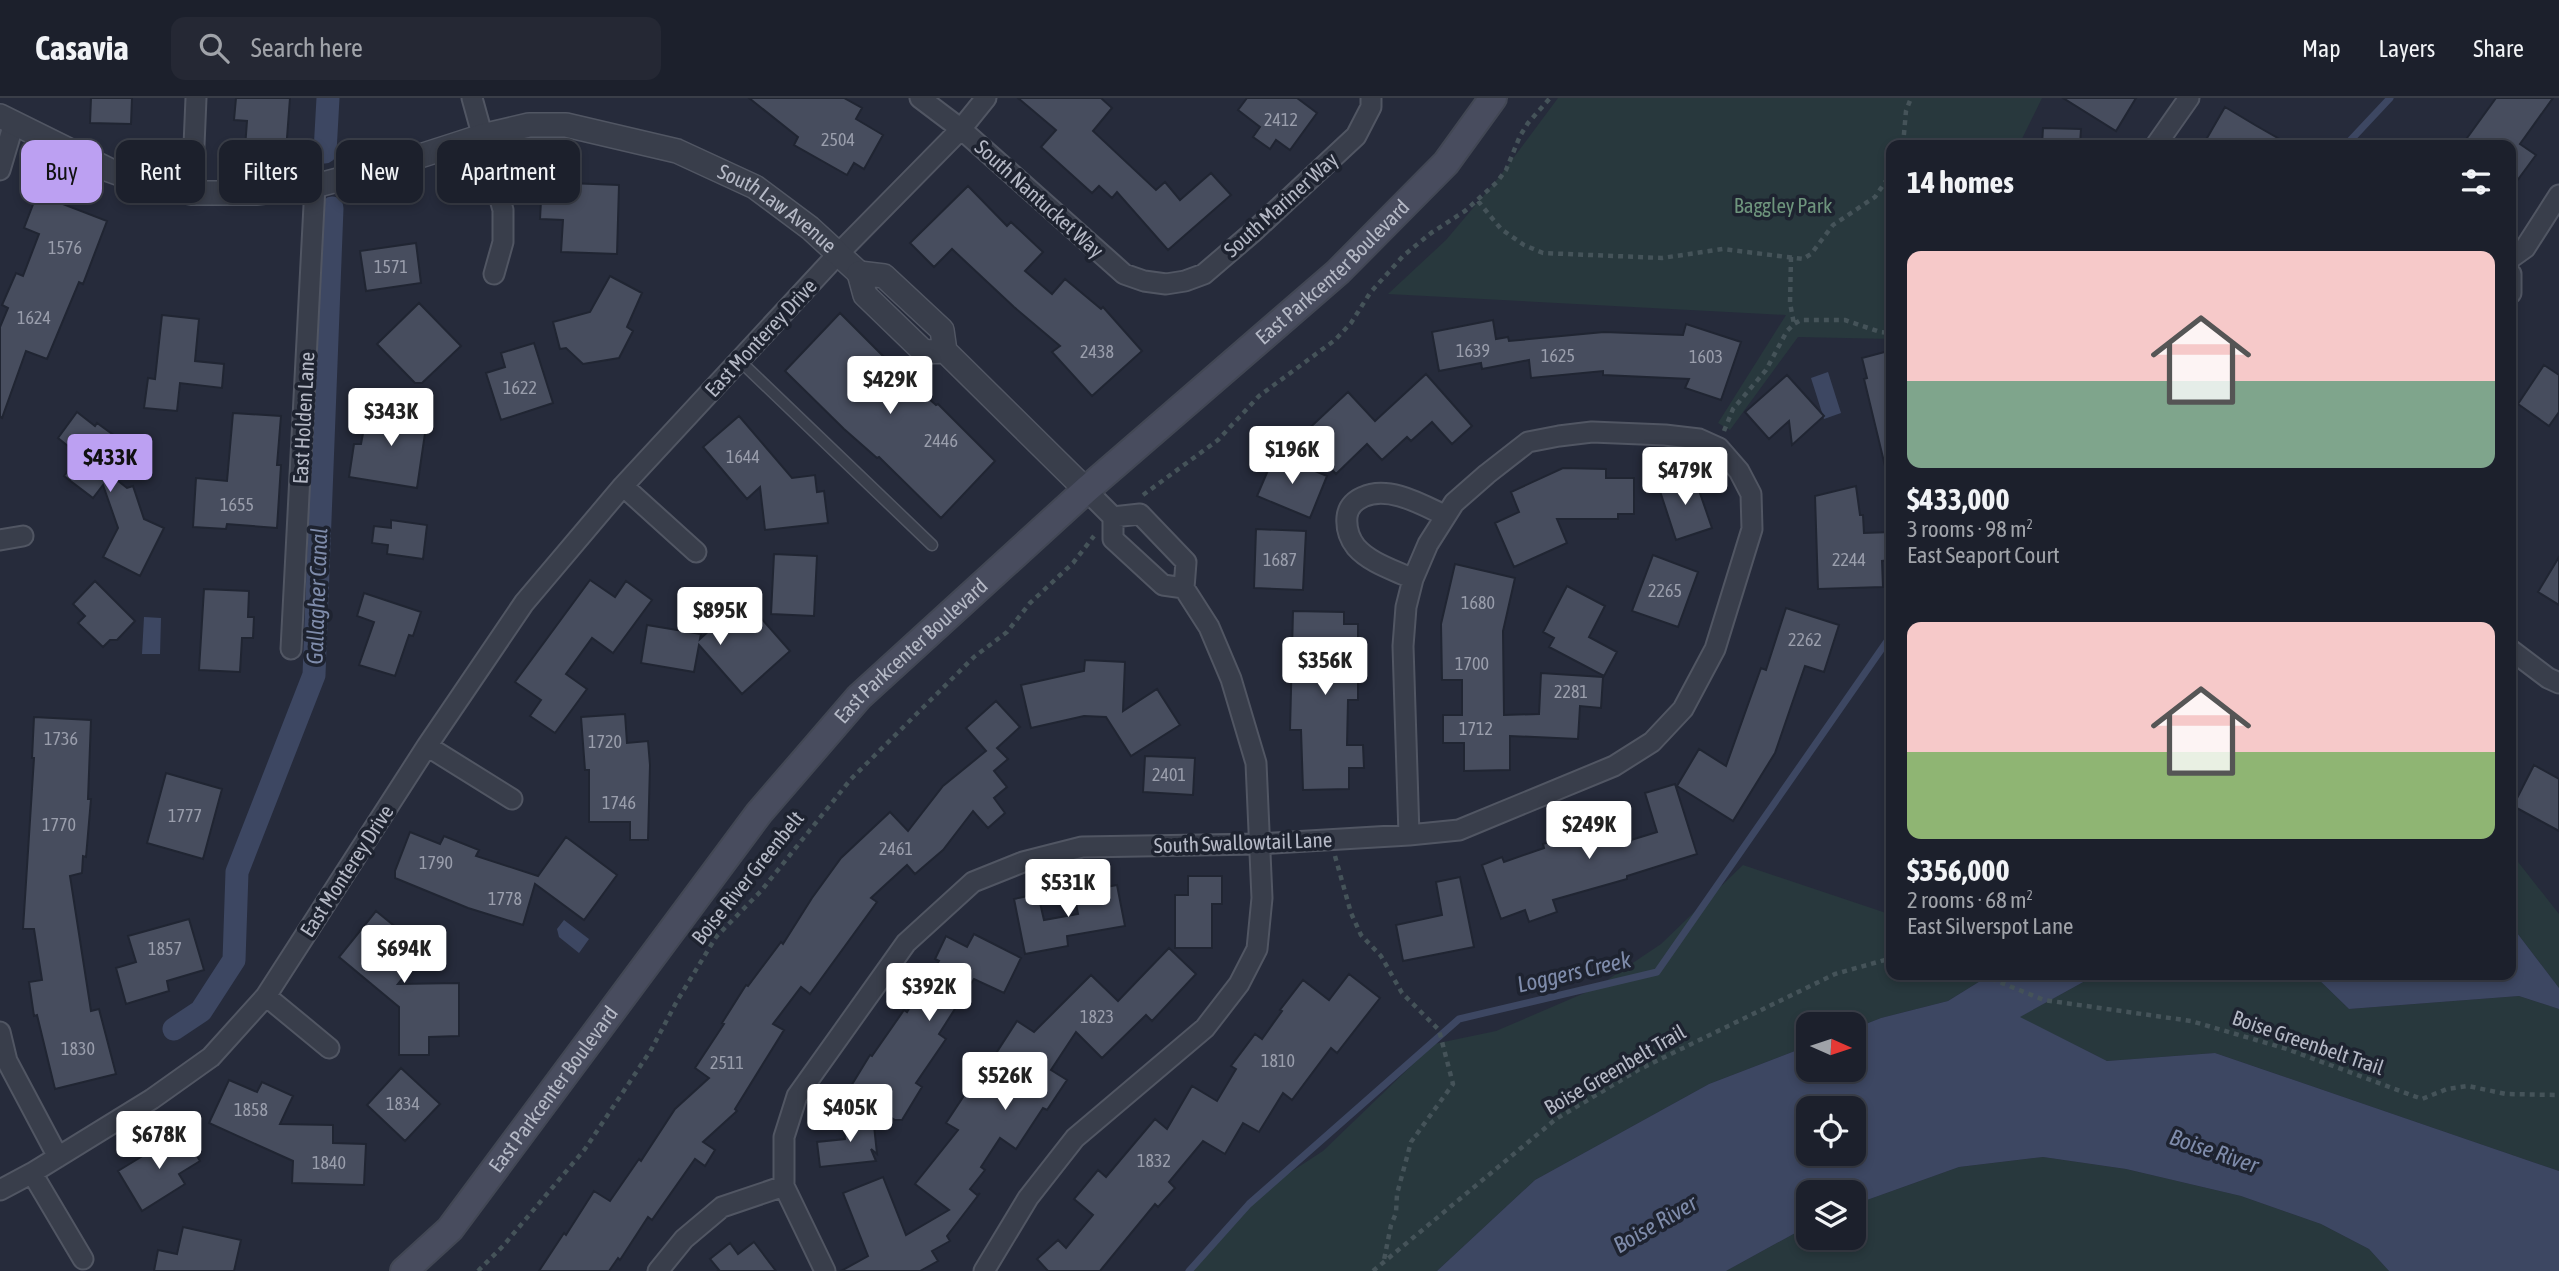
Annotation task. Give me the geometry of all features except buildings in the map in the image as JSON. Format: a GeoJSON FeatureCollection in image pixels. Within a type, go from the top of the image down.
{"type":"FeatureCollection","features":[{"type":"Feature","properties":{"kind":"main road","name":"East Parkcenter Boulevard"},"geometry":{"type":"LineString","coordinates":[[404,1271],[450,1229],[759,813],[859,696],[1086,490],[1338,272],[1446,163],[1493,98]]}},
{"type":"Feature","properties":{"kind":"street"},"geometry":{"type":"LineString","coordinates":[[194,140],[196,98]]}},
{"type":"Feature","properties":{"kind":"street"},"geometry":{"type":"LineString","coordinates":[[472,98],[503,210],[503,242],[494,274]]}},
{"type":"Feature","properties":{"kind":"street","name":"South Nantucket Way"},"geometry":{"type":"LineString","coordinates":[[920,98],[961,129],[1124,274],[1144,281],[1166,284]]}},
{"type":"Feature","properties":{"kind":"street","name":"East Monterey Drive"},"geometry":{"type":"LineString","coordinates":[[0,1190],[152,1099],[211,1057],[266,996],[524,603],[623,486],[838,254],[961,129],[986,98]]}},
{"type":"Feature","properties":{"kind":"street","name":"South Mariner Way"},"geometry":{"type":"LineString","coordinates":[[1166,284],[1204,274],[1253,232],[1356,136],[1371,107],[1371,98]]}},
{"type":"Feature","properties":{"kind":"street"},"geometry":{"type":"LineString","coordinates":[[2160,140],[2189,98]]}},
{"type":"Feature","properties":{"kind":"street"},"geometry":{"type":"LineString","coordinates":[[0,170],[7,120]]}},
{"type":"Feature","properties":{"kind":"street","name":"South Law Avenue"},"geometry":{"type":"LineString","coordinates":[[7,120],[116,172]]}},
{"type":"Feature","properties":{"kind":"street","name":"South Law Avenue"},"geometry":{"type":"LineString","coordinates":[[322,184],[482,136],[529,125],[566,125],[677,151],[755,187],[810,228],[859,273],[884,276],[942,330],[945,351],[1086,490]]}},
{"type":"Feature","properties":{"kind":"street"},"geometry":{"type":"LineString","coordinates":[[2516,254],[2525,248],[2559,195]]}},
{"type":"Feature","properties":{"kind":"street","name":"East Holden Lane"},"geometry":{"type":"LineString","coordinates":[[291,649],[314,203]]}},
{"type":"Feature","properties":{"kind":"street"},"geometry":{"type":"LineString","coordinates":[[1409,835],[1403,646],[1406,607],[1413,579],[1444,515],[1487,474],[1528,442],[1592,432],[1699,439],[1719,448]]}},
{"type":"Feature","properties":{"kind":"street","name":"South Swallowtail Lane"},"geometry":{"type":"LineString","coordinates":[[784,1185],[784,1137],[797,1096],[906,943],[973,882],[1023,862],[1082,847],[1259,844],[1459,830],[1614,766],[1652,742],[1683,709],[1715,649],[1752,529],[1751,494],[1739,471],[1719,448]]}},
{"type":"Feature","properties":{"kind":"street"},"geometry":{"type":"LineString","coordinates":[[623,486],[696,552]]}},
{"type":"Feature","properties":{"kind":"street"},"geometry":{"type":"LineString","coordinates":[[1086,490],[1113,517],[1113,539],[1163,585],[1184,587]]}},
{"type":"Feature","properties":{"kind":"street"},"geometry":{"type":"LineString","coordinates":[[1413,579],[1373,561],[1356,547],[1346,528],[1348,512],[1355,501],[1371,493],[1391,493],[1444,515]]}},
{"type":"Feature","properties":{"kind":"street"},"geometry":{"type":"LineString","coordinates":[[984,1271],[1028,1198],[1075,1138],[1205,1028],[1240,984],[1257,949],[1262,898],[1256,763],[1231,679],[1209,627],[1184,587],[1186,562],[1140,514],[1113,517]]}},
{"type":"Feature","properties":{"kind":"street"},"geometry":{"type":"LineString","coordinates":[[0,540],[23,536]]}},
{"type":"Feature","properties":{"kind":"street"},"geometry":{"type":"LineString","coordinates":[[2516,654],[2559,683]]}},
{"type":"Feature","properties":{"kind":"street"},"geometry":{"type":"LineString","coordinates":[[428,746],[512,799]]}},
{"type":"Feature","properties":{"kind":"street"},"geometry":{"type":"LineString","coordinates":[[266,996],[329,1048]]}},
{"type":"Feature","properties":{"kind":"street"},"geometry":{"type":"LineString","coordinates":[[0,1032],[7,1061],[58,1157]]}},
{"type":"Feature","properties":{"kind":"street"},"geometry":{"type":"LineString","coordinates":[[32,1173],[83,1259]]}},
{"type":"Feature","properties":{"kind":"street"},"geometry":{"type":"LineString","coordinates":[[658,1271],[684,1239],[722,1208],[784,1185],[825,1271]]}},
{"type":"Feature","properties":{"kind":"lane"},"geometry":{"type":"LineString","coordinates":[[740,360],[932,545]]}},
{"type":"Feature","properties":{"kind":"path"},"geometry":{"type":"LineString","coordinates":[[1149,491],[1218,440],[1259,396],[1335,341],[1351,323],[1370,293],[1403,256],[1478,201],[1506,170],[1520,136],[1550,98]]}},
{"type":"Feature","properties":{"kind":"path"},"geometry":{"type":"LineString","coordinates":[[1903,140],[1906,111],[1911,98]]}},
{"type":"Feature","properties":{"kind":"path"},"geometry":{"type":"LineString","coordinates":[[1478,201],[1501,229],[1524,245],[1543,253],[1662,258],[1723,249],[1803,259],[1811,254],[1833,225],[1875,197],[1886,181]]}},
{"type":"Feature","properties":{"kind":"path"},"geometry":{"type":"LineString","coordinates":[[1791,257],[1790,303],[1794,324]]}},
{"type":"Feature","properties":{"kind":"path"},"geometry":{"type":"LineString","coordinates":[[1719,448],[1733,409],[1766,370],[1787,331],[1794,324],[1801,320],[1845,320],[1886,332]]}},
{"type":"Feature","properties":{"kind":"path","name":"Boise River Greenbelt"},"geometry":{"type":"LineString","coordinates":[[478,1271],[503,1246],[584,1149],[651,1050],[716,937],[761,891],[851,779],[974,657],[1007,632],[1030,603],[1073,563],[1087,542]]}},
{"type":"Feature","properties":{"kind":"path"},"geometry":{"type":"LineString","coordinates":[[1335,856],[1351,913],[1361,935],[1381,956],[1402,993],[1439,1030],[1453,1084],[1411,1142],[1397,1194],[1396,1213],[1384,1261]]}},
{"type":"Feature","properties":{"kind":"path","name":"Boise Greenbelt Trail"},"geometry":{"type":"LineString","coordinates":[[1373,1271],[1556,1119],[1650,1064],[1835,974],[1886,960]]}},
{"type":"Feature","properties":{"kind":"path","name":"Boise Greenbelt Trail"},"geometry":{"type":"LineString","coordinates":[[1994,980],[2044,1000],[2191,1021],[2287,1049],[2422,1100],[2447,1089],[2468,1086],[2505,1094],[2559,1096]]}},
{"type":"Feature","properties":{"kind":"green space","name":"Baggley Park"},"geometry":{"type":"Polygon","coordinates":[[[1558,98],[2042,98],[2021,140],[1886,140],[1886,339],[1798,337],[1730,430],[1718,423],[1786,315],[1388,294],[1446,240],[1500,176],[1558,98]]]}},
{"type":"Feature","properties":{"kind":"green space"},"geometry":{"type":"Polygon","coordinates":[[[2516,859],[2559,914],[2559,988],[2516,932],[2516,859]]]}},
{"type":"Feature","properties":{"kind":"green space"},"geometry":{"type":"Polygon","coordinates":[[[1743,865],[1886,913],[1886,980],[1982,980],[1948,1001],[1866,1024],[1866,1012],[1796,1012],[1796,1051],[1709,1084],[1535,1180],[1437,1271],[1191,1271],[1203,1253],[1257,1194],[1323,1151],[1434,1044],[1496,1031],[1594,989],[1661,944],[1743,865]]]}},
{"type":"Feature","properties":{"kind":"green space"},"geometry":{"type":"Polygon","coordinates":[[[2087,980],[2319,980],[2349,1009],[2519,996],[2559,1009],[2559,1171],[2215,1053],[2107,1061],[2019,1017],[2087,980]]]}},
{"type":"Feature","properties":{"kind":"green space"},"geometry":{"type":"Polygon","coordinates":[[[2043,1157],[2126,1169],[2241,1196],[2321,1224],[2369,1249],[2389,1271],[1726,1271],[1796,1233],[1796,1250],[1866,1250],[1866,1200],[1959,1167],[2043,1157]]]}},
{"type":"Feature","properties":{"kind":"water"},"geometry":{"type":"Polygon","coordinates":[[[1828,372],[1841,413],[1824,419],[1811,378],[1828,372]]]}},
{"type":"Feature","properties":{"kind":"water"},"geometry":{"type":"Polygon","coordinates":[[[144,617],[161,618],[160,654],[142,654],[144,617]]]}},
{"type":"Feature","properties":{"kind":"water"},"geometry":{"type":"Polygon","coordinates":[[[564,920],[589,939],[579,953],[559,937],[557,929],[564,920]]]}},
{"type":"Feature","properties":{"kind":"water"},"geometry":{"type":"Polygon","coordinates":[[[2516,932],[2559,988],[2559,1009],[2519,996],[2349,1009],[2319,980],[2516,980],[2516,932]]]}},
{"type":"Feature","properties":{"kind":"water","name":"Boise River"},"geometry":{"type":"Polygon","coordinates":[[[1982,980],[2087,980],[2020,1017],[2107,1061],[2215,1053],[2559,1171],[2559,1271],[2389,1271],[2369,1249],[2321,1224],[2241,1196],[2126,1169],[2043,1157],[1959,1167],[1866,1200],[1866,1180],[1796,1180],[1796,1233],[1726,1271],[1437,1271],[1535,1180],[1709,1084],[1796,1051],[1796,1082],[1866,1082],[1866,1024],[1948,1001],[1982,980]]]}},
{"type":"Feature","properties":{"kind":"waterway","name":"Gallagher Canal"},"geometry":{"type":"LineString","coordinates":[[325,152],[328,98]]}},
{"type":"Feature","properties":{"kind":"waterway","name":"Loggers Creek"},"geometry":{"type":"LineString","coordinates":[[2351,140],[2390,98]]}},
{"type":"Feature","properties":{"kind":"waterway","name":"Gallagher Canal"},"geometry":{"type":"LineString","coordinates":[[174,1029],[201,1011],[234,960],[237,872],[314,675],[332,208]]}},
{"type":"Feature","properties":{"kind":"waterway","name":"Loggers Creek"},"geometry":{"type":"LineString","coordinates":[[1189,1271],[1249,1204],[1459,1019],[1657,972],[1886,643]]}}]}
